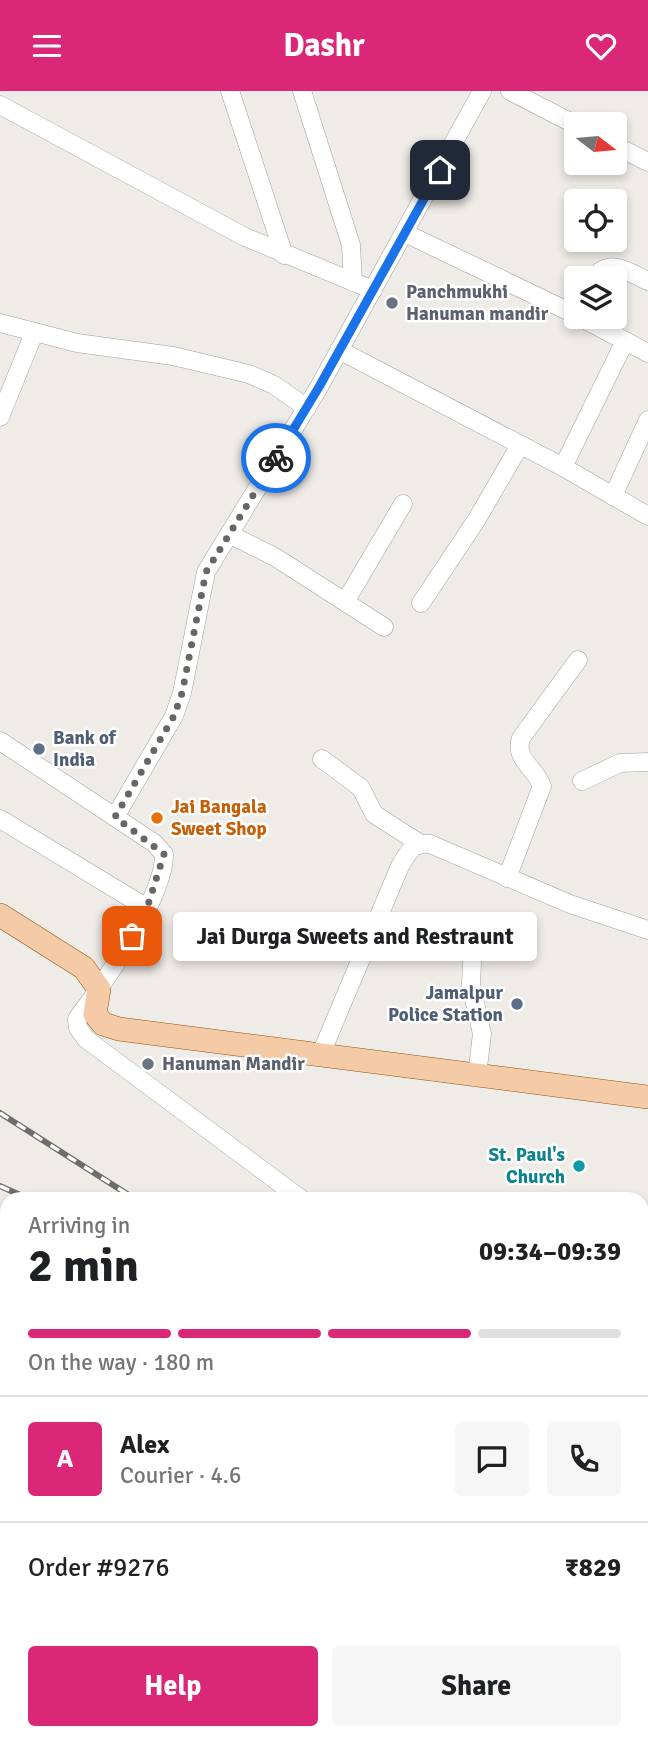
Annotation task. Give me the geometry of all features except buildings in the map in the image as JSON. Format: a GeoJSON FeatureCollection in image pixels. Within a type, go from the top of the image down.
{"type":"FeatureCollection","features":[{"type":"Feature","properties":{"kind":"main road"},"geometry":{"type":"LineString","coordinates":[[0,915],[83,968],[99,989],[95,1014],[103,1024],[119,1029],[648,1097]]}},
{"type":"Feature","properties":{"kind":"street"},"geometry":{"type":"LineString","coordinates":[[230,91],[284,255]]}},
{"type":"Feature","properties":{"kind":"street"},"geometry":{"type":"LineString","coordinates":[[302,91],[351,245],[352,282]]}},
{"type":"Feature","properties":{"kind":"street"},"geometry":{"type":"LineString","coordinates":[[115,817],[174,716],[182,693],[202,584],[229,534],[307,408],[482,91]]}},
{"type":"Feature","properties":{"kind":"street"},"geometry":{"type":"LineString","coordinates":[[510,91],[564,119]]}},
{"type":"Feature","properties":{"kind":"street"},"geometry":{"type":"LineString","coordinates":[[0,105],[232,231],[373,290]]}},
{"type":"Feature","properties":{"kind":"street"},"geometry":{"type":"LineString","coordinates":[[627,152],[648,162]]}},
{"type":"Feature","properties":{"kind":"street"},"geometry":{"type":"LineString","coordinates":[[405,233],[564,308]]}},
{"type":"Feature","properties":{"kind":"street"},"geometry":{"type":"LineString","coordinates":[[627,272],[648,281]]}},
{"type":"Feature","properties":{"kind":"street"},"geometry":{"type":"LineString","coordinates":[[0,323],[77,344],[173,356],[249,374],[274,385],[307,408]]}},
{"type":"Feature","properties":{"kind":"street"},"geometry":{"type":"LineString","coordinates":[[603,329],[648,353]]}},
{"type":"Feature","properties":{"kind":"street"},"geometry":{"type":"LineString","coordinates":[[0,417],[34,333]]}},
{"type":"Feature","properties":{"kind":"street"},"geometry":{"type":"LineString","coordinates":[[563,467],[625,341]]}},
{"type":"Feature","properties":{"kind":"street"},"geometry":{"type":"LineString","coordinates":[[339,350],[563,467],[648,516]]}},
{"type":"Feature","properties":{"kind":"street"},"geometry":{"type":"LineString","coordinates":[[613,496],[648,420]]}},
{"type":"Feature","properties":{"kind":"street"},"geometry":{"type":"LineString","coordinates":[[421,603],[477,519],[520,445]]}},
{"type":"Feature","properties":{"kind":"street"},"geometry":{"type":"LineString","coordinates":[[345,602],[403,504]]}},
{"type":"Feature","properties":{"kind":"street"},"geometry":{"type":"LineString","coordinates":[[229,534],[275,557],[384,627]]}},
{"type":"Feature","properties":{"kind":"street"},"geometry":{"type":"LineString","coordinates":[[507,878],[542,786],[538,776],[520,757],[517,748],[520,738],[578,660]]}},
{"type":"Feature","properties":{"kind":"street"},"geometry":{"type":"LineString","coordinates":[[0,741],[115,817],[164,854],[147,908],[99,989],[77,1019],[78,1028],[86,1039],[99,1049],[292,1192]]}},
{"type":"Feature","properties":{"kind":"street"},"geometry":{"type":"LineString","coordinates":[[322,759],[360,788],[374,814],[419,843],[430,844],[599,915],[648,930]]}},
{"type":"Feature","properties":{"kind":"street"},"geometry":{"type":"LineString","coordinates":[[582,781],[620,763],[648,762]]}},
{"type":"Feature","properties":{"kind":"street"},"geometry":{"type":"LineString","coordinates":[[0,819],[147,908]]}},
{"type":"Feature","properties":{"kind":"street"},"geometry":{"type":"LineString","coordinates":[[320,1056],[400,866],[419,843]]}},
{"type":"Feature","properties":{"kind":"street"},"geometry":{"type":"LineString","coordinates":[[473,940],[471,985],[482,1034],[477,1075]]}},
{"type":"Feature","properties":{"kind":"street"},"geometry":{"type":"LineString","coordinates":[[99,1049],[119,1029]]}},
{"type":"Feature","properties":{"kind":"railway"},"geometry":{"type":"LineString","coordinates":[[0,1113],[124,1192]]}},
{"type":"Feature","properties":{"kind":"railway"},"geometry":{"type":"LineString","coordinates":[[0,1186],[13,1192]]}},
{"type":"Feature","properties":{"kind":"way so far"},"geometry":{"type":"LineString","coordinates":[[132,936],[147,908],[164,854],[153,843],[115,817],[165,736],[174,716],[182,693],[199,596],[206,572],[276,458]]}},
{"type":"Feature","properties":{"kind":"place","name":"Panchmukhi Hanuman mandir"},"geometry":{"type":"Point","coordinates":[392,303]}},
{"type":"Feature","properties":{"kind":"place","name":"Bank of India"},"geometry":{"type":"Point","coordinates":[39,749]}},
{"type":"Feature","properties":{"kind":"place","name":"Jai Bangala Sweet Shop"},"geometry":{"type":"Point","coordinates":[157,818]}},
{"type":"Feature","properties":{"kind":"place","name":"Jai Durga Sweets and Restraunt"},"geometry":{"type":"Point","coordinates":[132,936]}},
{"type":"Feature","properties":{"kind":"place","name":"Jamalpur Police Station"},"geometry":{"type":"Point","coordinates":[517,1004]}},
{"type":"Feature","properties":{"kind":"place","name":"Hanuman Mandir"},"geometry":{"type":"Point","coordinates":[148,1064]}},
{"type":"Feature","properties":{"kind":"place","name":"St. Paul's Church"},"geometry":{"type":"Point","coordinates":[579,1166]}},
{"type":"Feature","properties":{"kind":"route"},"geometry":{"type":"LineString","coordinates":[[276,458],[319,387],[440,170]]}}]}
